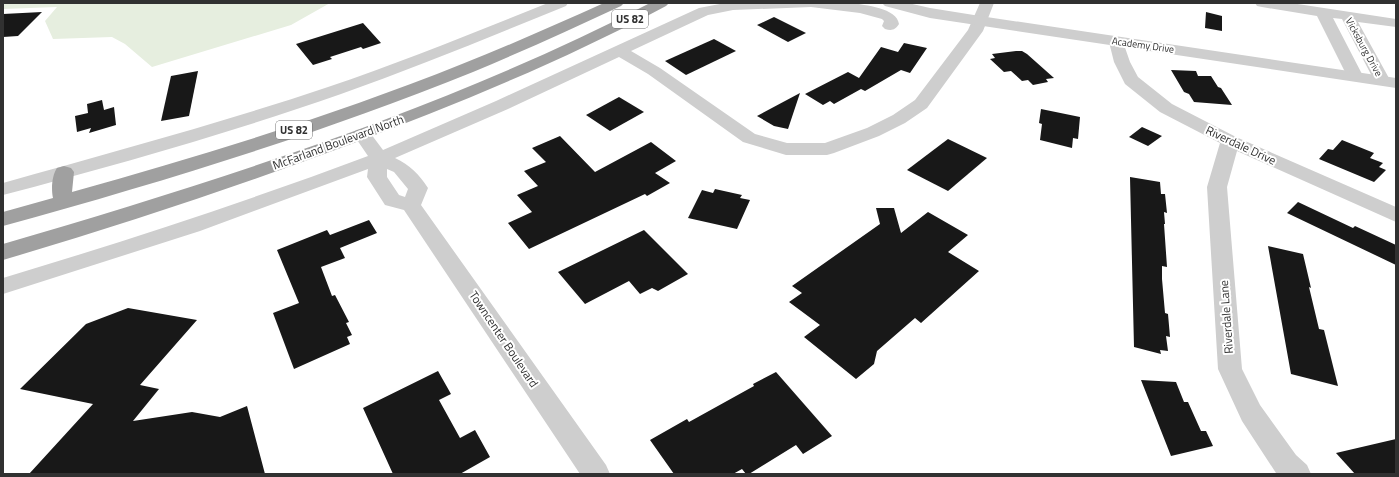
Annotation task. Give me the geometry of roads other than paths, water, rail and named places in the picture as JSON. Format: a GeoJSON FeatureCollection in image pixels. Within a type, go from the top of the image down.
{"type":"FeatureCollection","features":[{"type":"Feature","properties":{"kind":"highway","name":"McFarland Boulevard North"},"geometry":{"type":"LineString","coordinates":[[3,219],[64,202],[246,146],[407,90],[522,45],[616,3]]}},
{"type":"Feature","properties":{"kind":"highway","name":"McFarland Boulevard North"},"geometry":{"type":"LineString","coordinates":[[3,252],[131,213],[282,163],[362,134],[530,67],[600,35],[661,3]]}},
{"type":"Feature","properties":{"kind":"highway"},"geometry":{"type":"LineString","coordinates":[[362,134],[362,126],[368,119],[379,109],[407,90]]}},
{"type":"Feature","properties":{"kind":"highway"},"geometry":{"type":"LineString","coordinates":[[64,172],[62,193],[64,202]]}},
{"type":"Feature","properties":{"kind":"street"},"geometry":{"type":"LineString","coordinates":[[3,189],[201,133],[334,90],[474,38],[560,3]]}},
{"type":"Feature","properties":{"kind":"street"},"geometry":{"type":"LineString","coordinates":[[3,286],[210,220],[380,158],[481,115],[704,11],[733,6],[809,3]]}},
{"type":"Feature","properties":{"kind":"street"},"geometry":{"type":"LineString","coordinates":[[813,3],[868,11],[888,17],[892,21],[890,26]]}},
{"type":"Feature","properties":{"kind":"street","name":"Academy Drive"},"geometry":{"type":"LineString","coordinates":[[890,3],[977,26],[1117,42],[1389,82]]}},
{"type":"Feature","properties":{"kind":"street"},"geometry":{"type":"LineString","coordinates":[[620,50],[654,71],[749,138],[786,149],[826,149],[879,129],[900,119],[921,104],[977,26],[987,3]]}},
{"type":"Feature","properties":{"kind":"street","name":"Vicksburg Drive"},"geometry":{"type":"LineString","coordinates":[[1262,3],[1347,15],[1389,82]]}},
{"type":"Feature","properties":{"kind":"street","name":"Vicksburg Drive"},"geometry":{"type":"LineString","coordinates":[[1322,11],[1355,76]]}},
{"type":"Feature","properties":{"kind":"street"},"geometry":{"type":"LineString","coordinates":[[1347,15],[1396,23]]}},
{"type":"Feature","properties":{"kind":"street","name":"Riverdale Drive"},"geometry":{"type":"LineString","coordinates":[[1117,42],[1122,62],[1131,80],[1166,108],[1230,141],[1396,215]]}},
{"type":"Feature","properties":{"kind":"street"},"geometry":{"type":"LineString","coordinates":[[585,66],[619,67],[654,71]]}},
{"type":"Feature","properties":{"kind":"street"},"geometry":{"type":"LineString","coordinates":[[362,134],[380,158],[402,168],[418,188],[412,205],[392,200],[376,177],[380,158]]}},
{"type":"Feature","properties":{"kind":"street","name":"Riverdale Lane"},"geometry":{"type":"LineString","coordinates":[[1230,141],[1217,186],[1230,369],[1251,414],[1286,464],[1297,474]]}},
{"type":"Feature","properties":{"kind":"street","name":"Towncenter Boulevard"},"geometry":{"type":"LineString","coordinates":[[412,205],[596,474]]}}]}
